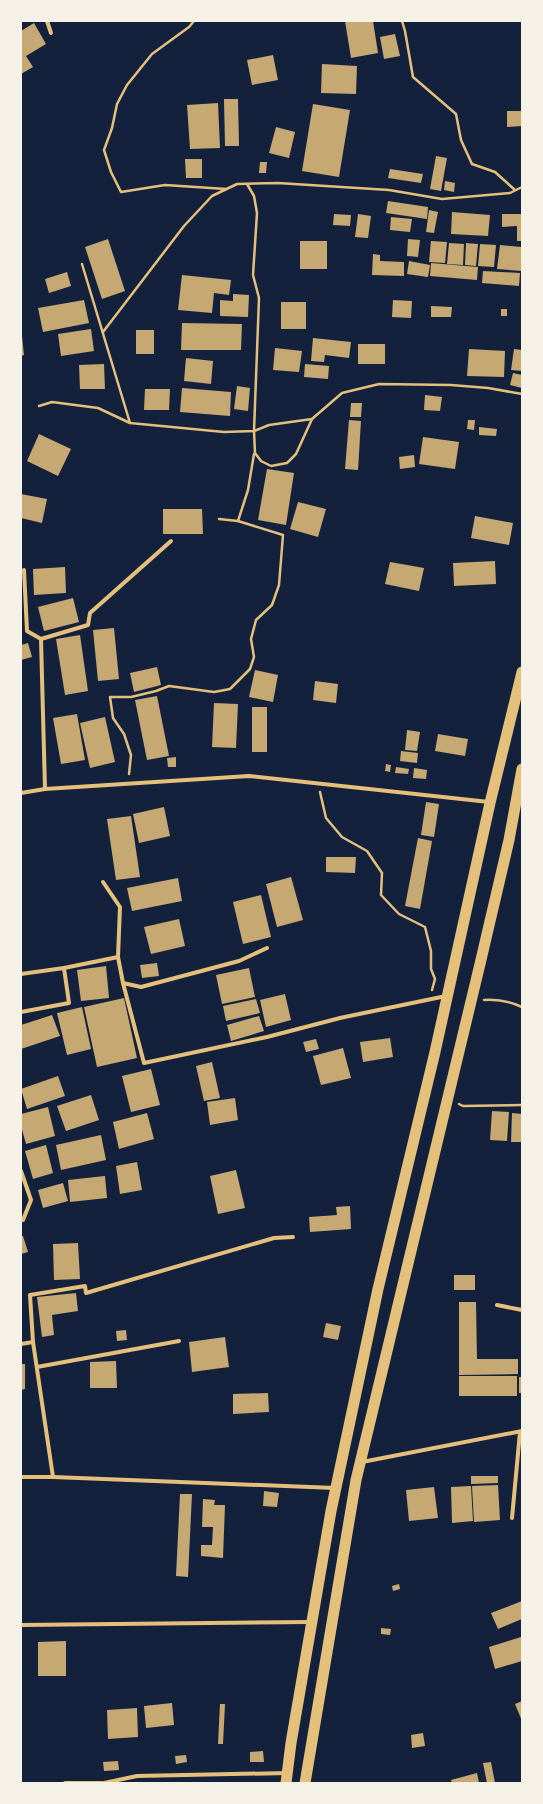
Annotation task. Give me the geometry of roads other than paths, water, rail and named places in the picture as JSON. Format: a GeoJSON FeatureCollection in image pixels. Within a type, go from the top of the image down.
{"type":"FeatureCollection","features":[{"type":"Feature","properties":{"kind":"highway"},"geometry":{"type":"LineString","coordinates":[[287,1778],[312,1622],[336,1488],[378,1289],[447,996],[490,802],[522,672]]}},
{"type":"Feature","properties":{"kind":"highway"},"geometry":{"type":"LineString","coordinates":[[305,1783],[356,1480],[362,1462],[509,840],[522,769]]}},
{"type":"Feature","properties":{"kind":"street"},"geometry":{"type":"LineString","coordinates":[[46,21],[51,33]]}},
{"type":"Feature","properties":{"kind":"street"},"geometry":{"type":"LineString","coordinates":[[24,570],[27,631],[41,639],[88,625],[90,613],[171,541]]}},
{"type":"Feature","properties":{"kind":"street"},"geometry":{"type":"LineString","coordinates":[[41,639],[45,789]]}},
{"type":"Feature","properties":{"kind":"street"},"geometry":{"type":"LineString","coordinates":[[21,793],[45,789],[249,776],[490,802]]}},
{"type":"Feature","properties":{"kind":"street"},"geometry":{"type":"LineString","coordinates":[[103,882],[120,907],[118,957],[122,983],[144,1064],[267,1037],[340,1018],[447,996]]}},
{"type":"Feature","properties":{"kind":"street"},"geometry":{"type":"LineString","coordinates":[[122,983],[141,987],[239,961],[267,948]]}},
{"type":"Feature","properties":{"kind":"street"},"geometry":{"type":"LineString","coordinates":[[21,974],[64,968],[118,957]]}},
{"type":"Feature","properties":{"kind":"street"},"geometry":{"type":"LineString","coordinates":[[21,1012],[68,1003],[64,968]]}},
{"type":"Feature","properties":{"kind":"street"},"geometry":{"type":"LineString","coordinates":[[21,1172],[31,1200],[23,1220],[21,1220]]}},
{"type":"Feature","properties":{"kind":"street"},"geometry":{"type":"LineString","coordinates":[[53,1477],[33,1342],[30,1295],[85,1286],[86,1293],[274,1238],[293,1237]]}},
{"type":"Feature","properties":{"kind":"street"},"geometry":{"type":"LineString","coordinates":[[497,1305],[522,1310]]}},
{"type":"Feature","properties":{"kind":"street"},"geometry":{"type":"LineString","coordinates":[[37,1367],[179,1341]]}},
{"type":"Feature","properties":{"kind":"street"},"geometry":{"type":"LineString","coordinates":[[21,1344],[33,1342]]}},
{"type":"Feature","properties":{"kind":"street"},"geometry":{"type":"LineString","coordinates":[[362,1462],[521,1431],[512,1518]]}},
{"type":"Feature","properties":{"kind":"street"},"geometry":{"type":"LineString","coordinates":[[21,1477],[336,1488]]}},
{"type":"Feature","properties":{"kind":"street"},"geometry":{"type":"LineString","coordinates":[[21,1625],[312,1622]]}},
{"type":"Feature","properties":{"kind":"street"},"geometry":{"type":"LineString","coordinates":[[65,1783],[103,1783],[137,1776],[287,1778]]}}]}
